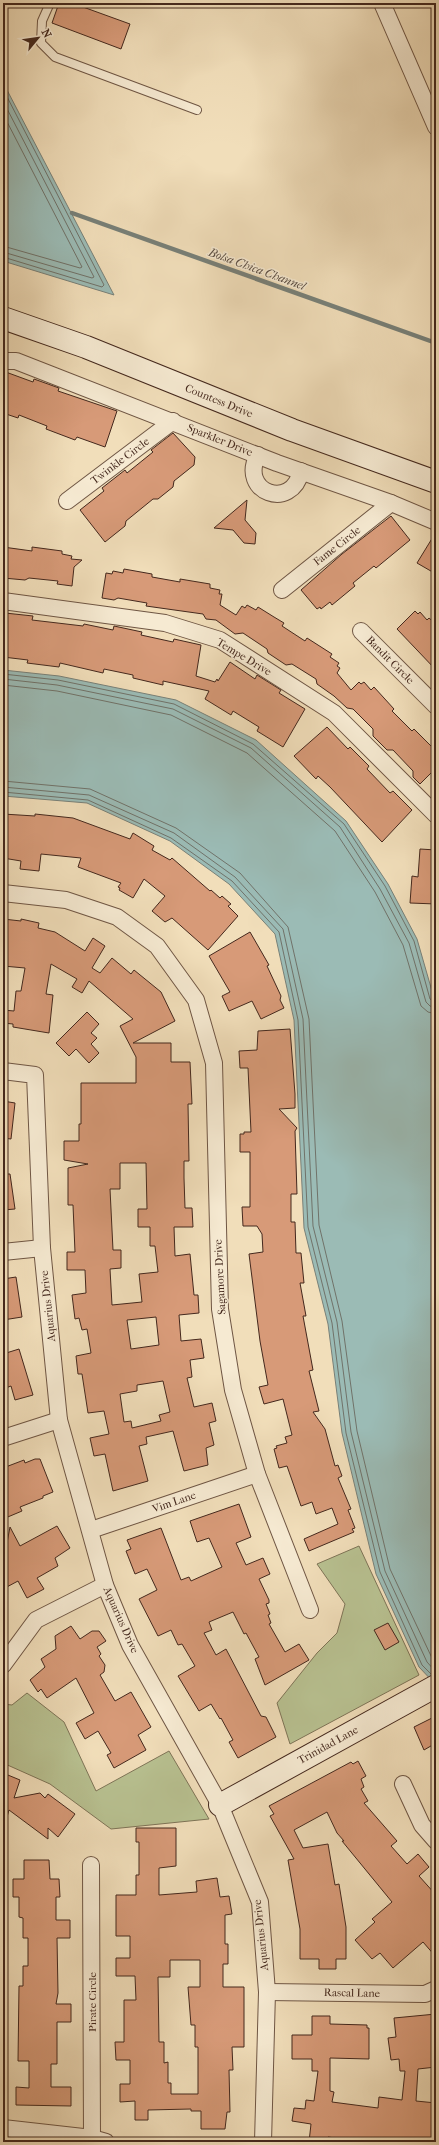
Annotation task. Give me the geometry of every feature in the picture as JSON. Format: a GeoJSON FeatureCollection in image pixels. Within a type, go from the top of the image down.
{"type":"FeatureCollection","features":[{"type":"Feature","properties":{"kind":"street"},"geometry":{"type":"LineString","coordinates":[[382,3],[436,127]]}},
{"type":"Feature","properties":{"kind":"street","name":"Countess Drive"},"geometry":{"type":"LineString","coordinates":[[3,318],[86,347],[292,430],[436,482]]}},
{"type":"Feature","properties":{"kind":"street","name":"Sparkler Drive"},"geometry":{"type":"LineString","coordinates":[[3,361],[16,361],[258,455],[391,503],[436,522]]}},
{"type":"Feature","properties":{"kind":"street","name":"Twinkle Circle"},"geometry":{"type":"LineString","coordinates":[[67,501],[173,421]]}},
{"type":"Feature","properties":{"kind":"street"},"geometry":{"type":"LineString","coordinates":[[258,455],[254,462],[254,479],[265,491],[272,494],[289,491],[299,479],[301,471]]}},
{"type":"Feature","properties":{"kind":"street","name":"Fame Circle"},"geometry":{"type":"LineString","coordinates":[[282,590],[391,503]]}},
{"type":"Feature","properties":{"kind":"street","name":"Tempe Drive"},"geometry":{"type":"LineString","coordinates":[[3,601],[165,623],[220,640],[334,713],[436,815]]}},
{"type":"Feature","properties":{"kind":"street","name":"Bandit Circle"},"geometry":{"type":"LineString","coordinates":[[361,632],[436,706]]}},
{"type":"Feature","properties":{"kind":"street","name":"Sagamore Drive"},"geometry":{"type":"LineString","coordinates":[[3,893],[66,900],[117,916],[156,946],[196,1000],[214,1063],[220,1309],[233,1390],[257,1474],[310,1610]]}},
{"type":"Feature","properties":{"kind":"street","name":"Aquarius Drive"},"geometry":{"type":"LineString","coordinates":[[3,1071],[35,1075],[42,1248],[59,1420],[91,1530],[105,1585],[130,1645],[220,1805],[260,1902],[267,1992],[263,2142]]}},
{"type":"Feature","properties":{"kind":"street"},"geometry":{"type":"LineString","coordinates":[[3,1252],[42,1248]]}},
{"type":"Feature","properties":{"kind":"street"},"geometry":{"type":"LineString","coordinates":[[3,1438],[59,1420]]}},
{"type":"Feature","properties":{"kind":"street","name":"Vim Lane"},"geometry":{"type":"LineString","coordinates":[[91,1530],[257,1474]]}},
{"type":"Feature","properties":{"kind":"street"},"geometry":{"type":"LineString","coordinates":[[3,1665],[36,1620],[105,1585]]}},
{"type":"Feature","properties":{"kind":"street","name":"Trinidad Lane"},"geometry":{"type":"LineString","coordinates":[[220,1805],[435,1686]]}},
{"type":"Feature","properties":{"kind":"street"},"geometry":{"type":"LineString","coordinates":[[403,1784],[422,1825],[436,1841]]}},
{"type":"Feature","properties":{"kind":"street","name":"Pirate Circle"},"geometry":{"type":"LineString","coordinates":[[91,1865],[99,2140]]}},
{"type":"Feature","properties":{"kind":"street","name":"Rascal Lane"},"geometry":{"type":"LineString","coordinates":[[267,1992],[425,1994],[436,1989]]}},
{"type":"Feature","properties":{"kind":"street"},"geometry":{"type":"LineString","coordinates":[[3,2128],[99,2140]]}},
{"type":"Feature","properties":{"kind":"lane"},"geometry":{"type":"LineString","coordinates":[[50,3],[42,21],[41,43],[55,57],[197,110]]}},
{"type":"Feature","properties":{"kind":"green space"},"geometry":{"type":"Polygon","coordinates":[[[359,1546],[419,1675],[290,1744],[277,1703],[317,1653],[337,1633],[345,1604],[317,1564],[359,1546]]]}},
{"type":"Feature","properties":{"kind":"green space"},"geometry":{"type":"Polygon","coordinates":[[[27,1693],[64,1722],[96,1791],[169,1751],[209,1819],[111,1829],[50,1784],[3,1763],[3,1704],[12,1705],[27,1693]]]}},
{"type":"Feature","properties":{"kind":"water"},"geometry":{"type":"Polygon","coordinates":[[[3,79],[7,90],[114,295],[3,261],[3,79]]]}},
{"type":"Feature","properties":{"kind":"water"},"geometry":{"type":"Polygon","coordinates":[[[3,670],[59,676],[176,700],[256,740],[346,821],[388,884],[417,939],[436,1005],[436,1685],[419,1667],[376,1574],[342,1433],[328,1324],[304,1228],[294,1020],[275,934],[229,884],[170,841],[87,803],[3,796],[3,670]]]}},
{"type":"Feature","properties":{"kind":"building"},"geometry":{"type":"Polygon","coordinates":[[[59,3],[72,3],[130,24],[121,49],[52,23],[59,3]]]}},
{"type":"Feature","properties":{"kind":"building"},"geometry":{"type":"Polygon","coordinates":[[[3,371],[33,382],[34,379],[59,388],[58,391],[117,411],[105,447],[77,437],[75,440],[46,429],[47,426],[19,415],[18,418],[3,413],[3,371]]]}},
{"type":"Feature","properties":{"kind":"building"},"geometry":{"type":"Polygon","coordinates":[[[173,433],[195,457],[194,465],[174,481],[173,487],[158,499],[153,499],[126,521],[125,526],[105,542],[80,510],[104,491],[102,488],[125,470],[127,473],[153,452],[151,450],[173,433]]]}},
{"type":"Feature","properties":{"kind":"building"},"geometry":{"type":"Polygon","coordinates":[[[247,500],[245,520],[256,533],[255,544],[244,543],[233,530],[214,528],[247,500]]]}},
{"type":"Feature","properties":{"kind":"building"},"geometry":{"type":"Polygon","coordinates":[[[391,516],[410,540],[376,568],[374,566],[353,583],[355,586],[332,605],[330,602],[321,609],[320,607],[317,609],[301,590],[342,554],[391,516]]]}},
{"type":"Feature","properties":{"kind":"building"},"geometry":{"type":"Polygon","coordinates":[[[436,532],[436,574],[417,563],[436,532]]]}},
{"type":"Feature","properties":{"kind":"building"},"geometry":{"type":"Polygon","coordinates":[[[3,547],[32,551],[32,547],[62,551],[62,554],[72,556],[71,559],[82,560],[74,567],[72,586],[57,584],[58,581],[29,578],[25,580],[3,578],[3,547]]]}},
{"type":"Feature","properties":{"kind":"building"},"geometry":{"type":"Polygon","coordinates":[[[124,569],[152,574],[152,577],[180,582],[180,579],[210,584],[210,588],[220,590],[219,594],[222,594],[220,605],[236,615],[242,606],[245,608],[247,605],[256,610],[258,607],[284,623],[282,626],[305,641],[307,638],[332,654],[330,657],[339,663],[337,666],[340,668],[337,673],[351,690],[359,682],[361,684],[364,682],[371,690],[374,687],[394,709],[392,711],[412,731],[414,729],[436,751],[436,768],[420,784],[413,777],[413,771],[393,750],[387,750],[373,736],[373,729],[353,709],[347,708],[334,696],[317,684],[316,679],[292,664],[286,665],[268,653],[267,649],[243,633],[235,634],[216,620],[206,619],[203,614],[146,606],[147,603],[118,598],[114,600],[102,598],[106,573],[112,574],[113,571],[123,573],[124,569]]]}},
{"type":"Feature","properties":{"kind":"building"},"geometry":{"type":"Polygon","coordinates":[[[415,611],[418,614],[420,612],[427,620],[429,618],[436,624],[436,670],[397,629],[415,611]]]}},
{"type":"Feature","properties":{"kind":"building"},"geometry":{"type":"Polygon","coordinates":[[[5,613],[33,616],[32,620],[83,626],[84,624],[113,630],[114,626],[142,632],[141,635],[173,642],[174,639],[201,645],[196,676],[215,682],[217,679],[218,681],[230,662],[255,679],[257,675],[281,690],[279,693],[305,709],[283,747],[257,731],[259,727],[233,711],[231,715],[205,699],[209,691],[163,681],[163,685],[133,678],[133,675],[104,669],[103,673],[60,663],[59,667],[27,663],[28,660],[3,657],[5,613]]]}},
{"type":"Feature","properties":{"kind":"building"},"geometry":{"type":"Polygon","coordinates":[[[327,727],[348,749],[350,747],[369,766],[367,769],[390,793],[393,791],[412,810],[382,842],[330,787],[318,776],[316,779],[294,756],[327,727]]]}},
{"type":"Feature","properties":{"kind":"building"},"geometry":{"type":"Polygon","coordinates":[[[3,814],[35,816],[35,814],[73,818],[130,839],[133,833],[154,846],[152,850],[170,860],[172,858],[210,891],[211,890],[220,898],[222,896],[231,904],[228,906],[238,916],[208,950],[172,918],[165,922],[152,911],[165,896],[144,879],[133,898],[119,890],[120,888],[118,887],[121,883],[78,867],[81,858],[41,854],[39,871],[20,869],[21,861],[3,858],[3,814]]]}},
{"type":"Feature","properties":{"kind":"building"},"geometry":{"type":"Polygon","coordinates":[[[420,849],[436,850],[436,904],[410,903],[412,876],[418,877],[420,849]]]}},
{"type":"Feature","properties":{"kind":"building"},"geometry":{"type":"Polygon","coordinates":[[[3,919],[21,921],[21,919],[39,923],[38,928],[55,932],[85,951],[93,938],[105,946],[92,968],[100,973],[112,958],[131,974],[134,970],[161,992],[175,1021],[133,1043],[171,1043],[171,1062],[190,1062],[192,1104],[188,1104],[189,1161],[184,1161],[184,1178],[185,1208],[192,1208],[193,1227],[174,1227],[175,1256],[190,1254],[194,1295],[198,1295],[199,1313],[179,1315],[181,1341],[201,1339],[204,1358],[190,1360],[192,1377],[187,1378],[194,1407],[212,1403],[216,1421],[209,1423],[214,1445],[206,1448],[208,1465],[184,1471],[173,1431],[146,1437],[147,1444],[139,1446],[148,1481],[113,1491],[105,1454],[94,1456],[90,1438],[109,1434],[104,1411],[88,1413],[82,1374],[78,1374],[76,1356],[91,1353],[87,1329],[82,1330],[79,1318],[75,1319],[72,1295],[86,1293],[85,1270],[67,1270],[67,1252],[75,1252],[73,1205],[68,1205],[68,1168],[88,1164],[64,1160],[64,1141],[79,1141],[79,1124],[81,1124],[81,1083],[136,1083],[136,1057],[120,1026],[133,1019],[89,981],[82,993],[72,987],[77,979],[51,964],[46,994],[53,995],[49,1033],[13,1027],[13,1024],[3,1023],[3,1010],[14,1011],[16,991],[21,991],[25,968],[3,966],[3,919]],[[120,1163],[120,1189],[110,1189],[113,1250],[121,1250],[121,1268],[110,1269],[112,1305],[142,1302],[139,1274],[158,1272],[155,1246],[150,1246],[150,1227],[138,1227],[138,1209],[147,1209],[146,1163],[120,1163]],[[156,1317],[127,1320],[131,1349],[159,1345],[156,1317]],[[163,1381],[137,1385],[137,1391],[120,1394],[124,1422],[131,1421],[132,1428],[161,1421],[159,1415],[170,1412],[163,1381]]]}},
{"type":"Feature","properties":{"kind":"building"},"geometry":{"type":"Polygon","coordinates":[[[250,932],[269,965],[267,966],[281,996],[280,1000],[284,1008],[261,1019],[252,1001],[229,1011],[222,996],[230,992],[209,956],[250,932]]]}},
{"type":"Feature","properties":{"kind":"building"},"geometry":{"type":"Polygon","coordinates":[[[87,1012],[99,1024],[91,1033],[97,1038],[91,1044],[99,1053],[89,1063],[76,1049],[69,1056],[56,1043],[87,1012]]]}},
{"type":"Feature","properties":{"kind":"building"},"geometry":{"type":"Polygon","coordinates":[[[290,1029],[295,1108],[279,1109],[297,1128],[295,1131],[297,1194],[291,1194],[291,1222],[295,1222],[296,1253],[301,1253],[304,1283],[300,1283],[306,1316],[303,1316],[313,1370],[309,1371],[319,1411],[313,1412],[325,1429],[335,1466],[338,1465],[342,1476],[338,1478],[351,1509],[348,1510],[355,1528],[352,1529],[354,1532],[309,1551],[304,1539],[338,1524],[332,1508],[316,1514],[312,1502],[301,1506],[287,1466],[279,1468],[274,1449],[277,1448],[276,1446],[287,1443],[285,1437],[292,1435],[283,1399],[264,1404],[259,1387],[268,1385],[260,1341],[249,1254],[263,1252],[262,1234],[257,1226],[243,1226],[242,1207],[250,1207],[250,1152],[240,1152],[240,1134],[244,1134],[244,1132],[251,1132],[248,1068],[240,1068],[239,1051],[257,1050],[258,1031],[290,1029]]]}},
{"type":"Feature","properties":{"kind":"building"},"geometry":{"type":"Polygon","coordinates":[[[3,1101],[15,1103],[11,1139],[3,1138],[3,1101]]]}},
{"type":"Feature","properties":{"kind":"building"},"geometry":{"type":"Polygon","coordinates":[[[3,1174],[10,1174],[15,1209],[3,1210],[3,1174]]]}},
{"type":"Feature","properties":{"kind":"building"},"geometry":{"type":"Polygon","coordinates":[[[16,1277],[22,1317],[3,1320],[3,1279],[16,1277]]]}},
{"type":"Feature","properties":{"kind":"building"},"geometry":{"type":"Polygon","coordinates":[[[19,1349],[33,1395],[15,1400],[11,1386],[3,1389],[3,1354],[19,1349]]]}},
{"type":"Feature","properties":{"kind":"building"},"geometry":{"type":"Polygon","coordinates":[[[35,1459],[40,1459],[53,1492],[43,1496],[43,1498],[20,1507],[22,1511],[3,1519],[3,1468],[24,1460],[25,1463],[35,1459]]]}},
{"type":"Feature","properties":{"kind":"building"},"geometry":{"type":"Polygon","coordinates":[[[239,1504],[251,1537],[236,1543],[246,1565],[263,1558],[270,1574],[259,1579],[269,1600],[269,1603],[266,1604],[270,1614],[268,1615],[271,1623],[269,1624],[285,1652],[299,1644],[309,1660],[265,1685],[255,1659],[259,1657],[246,1633],[244,1634],[233,1612],[209,1622],[212,1630],[204,1633],[216,1655],[226,1649],[261,1716],[266,1717],[276,1737],[238,1758],[229,1742],[233,1740],[221,1718],[220,1719],[211,1704],[199,1711],[178,1676],[195,1666],[182,1644],[178,1645],[171,1630],[158,1636],[139,1599],[157,1590],[147,1569],[135,1574],[126,1551],[131,1549],[127,1540],[161,1528],[181,1580],[189,1577],[191,1581],[222,1567],[209,1538],[197,1542],[190,1521],[239,1504]]]}},
{"type":"Feature","properties":{"kind":"building"},"geometry":{"type":"Polygon","coordinates":[[[57,1526],[70,1548],[55,1558],[58,1566],[37,1578],[44,1589],[27,1598],[18,1581],[3,1589],[3,1549],[6,1548],[10,1527],[20,1546],[57,1526]]]}},
{"type":"Feature","properties":{"kind":"building"},"geometry":{"type":"Polygon","coordinates":[[[388,1623],[399,1642],[385,1650],[374,1630],[388,1623]]]}},
{"type":"Feature","properties":{"kind":"building"},"geometry":{"type":"Polygon","coordinates":[[[71,1626],[80,1639],[92,1631],[99,1631],[106,1641],[97,1647],[101,1654],[99,1656],[105,1665],[104,1672],[100,1675],[115,1701],[131,1692],[151,1727],[138,1735],[146,1750],[114,1768],[107,1755],[111,1753],[98,1731],[85,1739],[76,1723],[94,1713],[76,1678],[47,1698],[41,1689],[38,1692],[30,1680],[45,1667],[41,1659],[56,1649],[55,1636],[71,1626]]]}},
{"type":"Feature","properties":{"kind":"building"},"geometry":{"type":"Polygon","coordinates":[[[436,1716],[436,1743],[424,1750],[414,1727],[436,1716]]]}},
{"type":"Feature","properties":{"kind":"building"},"geometry":{"type":"Polygon","coordinates":[[[358,1761],[366,1776],[361,1779],[364,1787],[361,1789],[368,1801],[364,1803],[397,1841],[391,1846],[407,1864],[418,1854],[429,1867],[419,1876],[436,1895],[436,1957],[423,1942],[393,1968],[380,1953],[372,1959],[355,1940],[375,1922],[372,1919],[392,1902],[342,1841],[344,1841],[337,1833],[327,1812],[294,1830],[303,1848],[328,1844],[335,1885],[339,1884],[346,1927],[346,1959],[336,1959],[336,1969],[319,1969],[319,1959],[300,1959],[300,1929],[288,1860],[294,1859],[270,1816],[274,1814],[269,1806],[351,1762],[353,1764],[358,1761]]]}},
{"type":"Feature","properties":{"kind":"building"},"geometry":{"type":"Polygon","coordinates":[[[3,1773],[20,1780],[14,1798],[40,1793],[45,1798],[48,1794],[75,1814],[58,1837],[48,1828],[48,1839],[9,1810],[5,1824],[3,1823],[3,1773]]]}},
{"type":"Feature","properties":{"kind":"building"},"geometry":{"type":"Polygon","coordinates":[[[136,1828],[176,1828],[176,1866],[159,1868],[159,1895],[197,1892],[196,1881],[217,1878],[220,1897],[229,1896],[232,1914],[225,1915],[225,1944],[228,1944],[228,1964],[223,1964],[223,1987],[244,1987],[244,2047],[232,2047],[233,2070],[229,2070],[230,2112],[227,2112],[225,2129],[201,2129],[201,2111],[191,2111],[191,2109],[148,2110],[148,2120],[135,2120],[135,2101],[120,2102],[120,2084],[130,2084],[130,2060],[116,2060],[115,2042],[124,2042],[124,2000],[136,2000],[135,1976],[116,1976],[116,1958],[130,1958],[130,1936],[116,1936],[116,1895],[136,1895],[136,1875],[139,1875],[139,1842],[136,1842],[136,1828]],[[170,1960],[170,1977],[158,1977],[159,2042],[164,2042],[164,2063],[168,2062],[168,2083],[171,2083],[171,2094],[198,2094],[198,2047],[195,2047],[195,2025],[191,2025],[188,1987],[200,1987],[200,1960],[170,1960]]]}},
{"type":"Feature","properties":{"kind":"building"},"geometry":{"type":"Polygon","coordinates":[[[24,1860],[49,1860],[50,1879],[59,1879],[60,1897],[56,1897],[56,1920],[70,1920],[70,1938],[57,1938],[58,1993],[56,2004],[71,2004],[71,2022],[57,2022],[57,2064],[51,2064],[51,2087],[71,2087],[71,2106],[16,2105],[16,2087],[29,2088],[29,2061],[18,2061],[19,1986],[23,1986],[23,1966],[28,1966],[28,1938],[23,1938],[23,1918],[19,1917],[19,1897],[13,1897],[13,1879],[24,1879],[24,1860]]]}},
{"type":"Feature","properties":{"kind":"building"},"geometry":{"type":"Polygon","coordinates":[[[436,2014],[436,2067],[418,2069],[416,2101],[436,2103],[436,2140],[434,2139],[433,2142],[365,2142],[328,2137],[327,2142],[309,2142],[311,2124],[292,2121],[294,2108],[305,2109],[306,2100],[314,2101],[318,2071],[312,2071],[312,2059],[292,2059],[292,2035],[312,2035],[312,2016],[330,2016],[330,2024],[367,2025],[367,2028],[369,2028],[369,2059],[330,2058],[330,2091],[334,2092],[332,2102],[378,2108],[379,2097],[402,2100],[405,2071],[400,2071],[399,2059],[391,2060],[388,2038],[396,2037],[394,2018],[436,2014]]]}},
{"type":"Feature","properties":{"kind":"waterway","name":"Bolsa Chica Channel"},"geometry":{"type":"LineString","coordinates":[[72,213],[436,343]]}}]}
